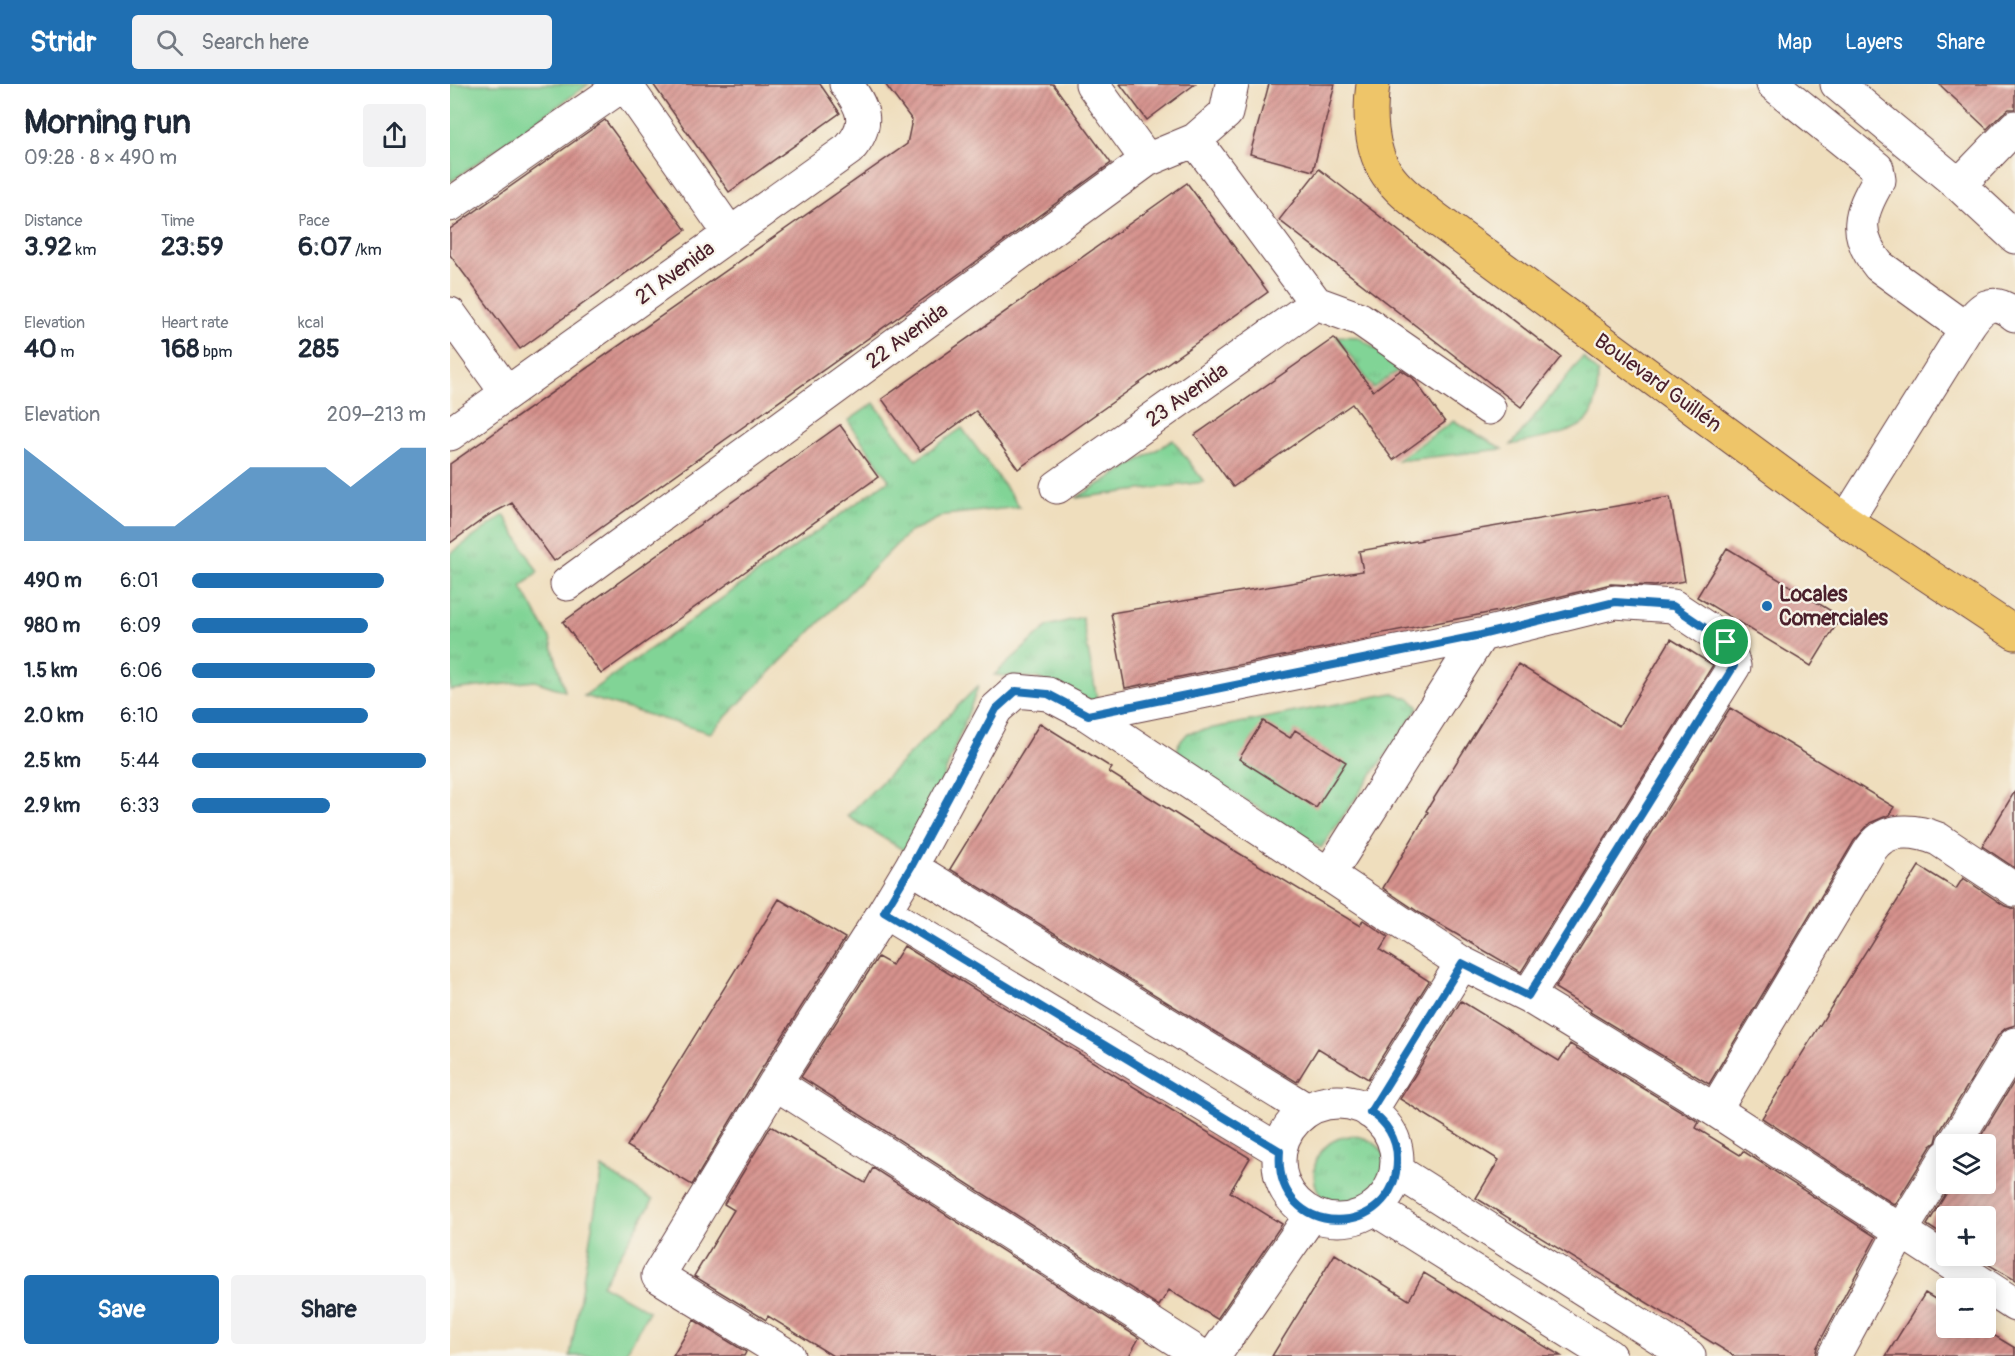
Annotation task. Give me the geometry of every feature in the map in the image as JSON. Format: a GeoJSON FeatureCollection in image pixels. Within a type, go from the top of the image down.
{"type":"FeatureCollection","features":[{"type":"Feature","properties":{"kind":"main road","name":"Boulevard Guillén"},"geometry":{"type":"LineString","coordinates":[[1373,84],[1372,124],[1375,145],[1387,175],[1405,194],[1846,521],[2015,633]]}},
{"type":"Feature","properties":{"kind":"street"},"geometry":{"type":"LineString","coordinates":[[450,205],[624,84],[730,234]]}},
{"type":"Feature","properties":{"kind":"street"},"geometry":{"type":"LineString","coordinates":[[1092,84],[1147,160]]}},
{"type":"Feature","properties":{"kind":"street","name":"22 Avenida"},"geometry":{"type":"LineString","coordinates":[[567,584],[1147,160],[1195,141],[1226,114],[1232,84]]}},
{"type":"Feature","properties":{"kind":"street"},"geometry":{"type":"LineString","coordinates":[[1773,84],[1877,168],[1879,180],[1866,202],[1861,226],[1869,254],[1879,266],[1966,329]]}},
{"type":"Feature","properties":{"kind":"street"},"geometry":{"type":"LineString","coordinates":[[1837,84],[1959,185],[2015,237]]}},
{"type":"Feature","properties":{"kind":"street","name":"21 Avenida"},"geometry":{"type":"LineString","coordinates":[[450,434],[849,149],[859,138],[863,116],[861,105],[849,88]]}},
{"type":"Feature","properties":{"kind":"street"},"geometry":{"type":"LineString","coordinates":[[1959,185],[2015,127]]}},
{"type":"Feature","properties":{"kind":"street"},"geometry":{"type":"LineString","coordinates":[[1195,141],[1316,303],[1360,319],[1490,408]]}},
{"type":"Feature","properties":{"kind":"street","name":"23 Avenida"},"geometry":{"type":"LineString","coordinates":[[1058,487],[1316,303]]}},
{"type":"Feature","properties":{"kind":"street"},"geometry":{"type":"LineString","coordinates":[[1846,521],[1977,314],[1983,307],[1988,306],[2005,307],[2015,315]]}},
{"type":"Feature","properties":{"kind":"street"},"geometry":{"type":"LineString","coordinates":[[450,314],[507,393]]}},
{"type":"Feature","properties":{"kind":"street"},"geometry":{"type":"LineString","coordinates":[[1088,715],[1481,635],[1615,602],[1673,606],[1726,642],[1734,666],[1528,996]]}},
{"type":"Feature","properties":{"kind":"street"},"geometry":{"type":"LineString","coordinates":[[1329,874],[1481,635]]}},
{"type":"Feature","properties":{"kind":"street"},"geometry":{"type":"LineString","coordinates":[[788,1356],[658,1276],[775,1083],[911,867],[996,709],[1016,691],[1048,694],[1088,715],[1462,963],[1528,996],[1715,1110],[2015,1305]]}},
{"type":"Feature","properties":{"kind":"street"},"geometry":{"type":"LineString","coordinates":[[1715,1110],[1877,841],[1895,832],[1928,835],[1938,839],[2015,890]]}},
{"type":"Feature","properties":{"kind":"street"},"geometry":{"type":"LineString","coordinates":[[911,867],[1307,1110]]}},
{"type":"Feature","properties":{"kind":"street"},"geometry":{"type":"LineString","coordinates":[[884,912],[1280,1151]]}},
{"type":"Feature","properties":{"kind":"street"},"geometry":{"type":"LineString","coordinates":[[1370,1112],[1462,963]]}},
{"type":"Feature","properties":{"kind":"street"},"geometry":{"type":"LineString","coordinates":[[1960,1134],[2015,1044]]}},
{"type":"Feature","properties":{"kind":"street"},"geometry":{"type":"LineString","coordinates":[[775,1083],[1202,1356]]}},
{"type":"Feature","properties":{"kind":"street"},"geometry":{"type":"LineString","coordinates":[[1341,1102],[1360,1106],[1370,1112],[1377,1116],[1389,1131],[1397,1149],[1397,1170],[1392,1186],[1381,1203],[1365,1214],[1345,1220],[1325,1219],[1312,1214],[1291,1199],[1281,1182],[1279,1166],[1281,1142],[1290,1125],[1307,1110],[1322,1103],[1341,1102]]}},
{"type":"Feature","properties":{"kind":"street"},"geometry":{"type":"LineString","coordinates":[[1397,1170],[1689,1356]]}},
{"type":"Feature","properties":{"kind":"street"},"geometry":{"type":"LineString","coordinates":[[1834,1356],[1901,1231],[1936,1174]]}},
{"type":"Feature","properties":{"kind":"street"},"geometry":{"type":"LineString","coordinates":[[1373,1208],[1609,1356]]}},
{"type":"Feature","properties":{"kind":"street"},"geometry":{"type":"LineString","coordinates":[[1214,1356],[1312,1214]]}},
{"type":"Feature","properties":{"kind":"green space"},"geometry":{"type":"Polygon","coordinates":[[[450,84],[589,84],[450,182],[450,84]]]}},
{"type":"Feature","properties":{"kind":"green space"},"geometry":{"type":"Polygon","coordinates":[[[1336,336],[1358,337],[1403,367],[1373,388],[1336,336]]]}},
{"type":"Feature","properties":{"kind":"green space"},"geometry":{"type":"Polygon","coordinates":[[[1583,357],[1598,373],[1595,403],[1588,419],[1582,425],[1563,433],[1511,445],[1583,357]]]}},
{"type":"Feature","properties":{"kind":"green space"},"geometry":{"type":"Polygon","coordinates":[[[874,403],[916,460],[962,428],[1020,507],[945,515],[908,533],[710,733],[584,696],[889,480],[848,421],[874,403]]]}},
{"type":"Feature","properties":{"kind":"green space"},"geometry":{"type":"Polygon","coordinates":[[[1454,421],[1503,449],[1396,461],[1454,421]]]}},
{"type":"Feature","properties":{"kind":"green space"},"geometry":{"type":"Polygon","coordinates":[[[1173,440],[1204,482],[1076,498],[1173,440]]]}},
{"type":"Feature","properties":{"kind":"green space"},"geometry":{"type":"Polygon","coordinates":[[[504,515],[538,572],[521,587],[550,638],[565,691],[535,681],[450,690],[450,554],[504,515]]]}},
{"type":"Feature","properties":{"kind":"green space"},"geometry":{"type":"Polygon","coordinates":[[[1082,617],[1098,704],[1037,678],[994,675],[1048,626],[1082,617]]]}},
{"type":"Feature","properties":{"kind":"green space"},"geometry":{"type":"Polygon","coordinates":[[[979,685],[913,856],[847,816],[979,685]]]}},
{"type":"Feature","properties":{"kind":"green space"},"geometry":{"type":"Polygon","coordinates":[[[1393,693],[1410,699],[1419,707],[1321,848],[1176,756],[1179,743],[1188,733],[1393,693]]]}},
{"type":"Feature","properties":{"kind":"green space"},"geometry":{"type":"Polygon","coordinates":[[[1352,1136],[1366,1139],[1379,1147],[1387,1160],[1390,1174],[1387,1188],[1379,1201],[1366,1209],[1352,1212],[1338,1209],[1325,1201],[1317,1188],[1314,1174],[1317,1160],[1325,1147],[1338,1139],[1352,1136]]]}},
{"type":"Feature","properties":{"kind":"green space"},"geometry":{"type":"Polygon","coordinates":[[[602,1168],[653,1200],[602,1285],[649,1311],[624,1356],[570,1356],[602,1168]]]}},
{"type":"Feature","properties":{"kind":"building"},"geometry":{"type":"Polygon","coordinates":[[[653,84],[820,84],[840,113],[729,192],[653,84]]]}},
{"type":"Feature","properties":{"kind":"building"},"geometry":{"type":"Polygon","coordinates":[[[885,84],[1053,84],[1111,163],[970,266],[554,561],[512,503],[489,515],[450,543],[450,464],[907,144],[912,120],[885,84]]]}},
{"type":"Feature","properties":{"kind":"building"},"geometry":{"type":"Polygon","coordinates":[[[1120,84],[1195,84],[1147,120],[1120,84]]]}},
{"type":"Feature","properties":{"kind":"building"},"geometry":{"type":"Polygon","coordinates":[[[1269,84],[1335,84],[1313,171],[1250,154],[1269,84]]]}},
{"type":"Feature","properties":{"kind":"building"},"geometry":{"type":"Polygon","coordinates":[[[1939,84],[2015,84],[2015,109],[2009,109],[2002,114],[1987,129],[1939,84]]]}},
{"type":"Feature","properties":{"kind":"building"},"geometry":{"type":"Polygon","coordinates":[[[605,120],[686,230],[520,349],[450,255],[450,229],[605,120]]]}},
{"type":"Feature","properties":{"kind":"building"},"geometry":{"type":"Polygon","coordinates":[[[1319,169],[1561,357],[1521,407],[1279,220],[1319,169]]]}},
{"type":"Feature","properties":{"kind":"building"},"geometry":{"type":"Polygon","coordinates":[[[1187,183],[1268,292],[1018,469],[976,411],[920,451],[882,399],[1187,183]]]}},
{"type":"Feature","properties":{"kind":"building"},"geometry":{"type":"Polygon","coordinates":[[[1334,338],[1373,391],[1401,370],[1413,378],[1445,422],[1393,460],[1352,404],[1233,487],[1195,435],[1334,338]]]}},
{"type":"Feature","properties":{"kind":"building"},"geometry":{"type":"Polygon","coordinates":[[[840,425],[878,477],[601,674],[563,622],[840,425]]]}},
{"type":"Feature","properties":{"kind":"building"},"geometry":{"type":"Polygon","coordinates":[[[1670,497],[1685,581],[1655,586],[1611,584],[1499,611],[1372,635],[1372,638],[1125,688],[1111,613],[1363,571],[1359,551],[1670,497]]]}},
{"type":"Feature","properties":{"kind":"building","name":"Locales Comerciales"},"geometry":{"type":"Polygon","coordinates":[[[1727,548],[1841,617],[1811,666],[1697,597],[1727,548]]]}},
{"type":"Feature","properties":{"kind":"building"},"geometry":{"type":"Polygon","coordinates":[[[1671,639],[1713,665],[1521,972],[1420,913],[1383,888],[1428,812],[1426,811],[1518,664],[1619,726],[1671,639]]]}},
{"type":"Feature","properties":{"kind":"building"},"geometry":{"type":"Polygon","coordinates":[[[1730,708],[1894,807],[1889,815],[1870,823],[1854,841],[1709,1084],[1590,1012],[1591,1010],[1555,988],[1730,708]]]}},
{"type":"Feature","properties":{"kind":"building"},"geometry":{"type":"Polygon","coordinates":[[[1263,721],[1290,738],[1295,730],[1346,762],[1316,808],[1239,759],[1263,721]]]}},
{"type":"Feature","properties":{"kind":"building"},"geometry":{"type":"Polygon","coordinates":[[[1040,723],[1112,768],[1109,772],[1222,843],[1360,926],[1363,920],[1388,937],[1380,950],[1429,981],[1368,1079],[1318,1048],[1297,1082],[950,869],[1040,723]]]}},
{"type":"Feature","properties":{"kind":"building"},"geometry":{"type":"Polygon","coordinates":[[[2015,791],[2015,868],[1982,846],[2015,791]]]}},
{"type":"Feature","properties":{"kind":"building"},"geometry":{"type":"Polygon","coordinates":[[[1919,866],[1956,889],[1963,878],[2005,906],[2015,909],[2015,1025],[1999,1034],[1936,1134],[1936,1142],[1931,1146],[1895,1205],[1762,1118],[1919,866]]]}},
{"type":"Feature","properties":{"kind":"building"},"geometry":{"type":"Polygon","coordinates":[[[779,899],[845,938],[759,1073],[692,1185],[627,1146],[779,899]]]}},
{"type":"Feature","properties":{"kind":"building"},"geometry":{"type":"Polygon","coordinates":[[[904,946],[1250,1158],[1230,1192],[1282,1224],[1217,1319],[1169,1290],[1159,1306],[801,1077],[878,957],[892,965],[904,946]]]}},
{"type":"Feature","properties":{"kind":"building"},"geometry":{"type":"Polygon","coordinates":[[[1461,1001],[1559,1061],[1570,1044],[1699,1122],[1696,1128],[1740,1155],[1743,1151],[1876,1237],[1817,1347],[1815,1356],[1734,1356],[1476,1198],[1499,1160],[1400,1099],[1461,1001]]]}},
{"type":"Feature","properties":{"kind":"building"},"geometry":{"type":"Polygon","coordinates":[[[2015,1080],[2015,1280],[1991,1266],[1996,1266],[1996,1206],[1939,1206],[1946,1194],[1996,1194],[1996,1134],[1982,1134],[2015,1080]]]}},
{"type":"Feature","properties":{"kind":"building"},"geometry":{"type":"Polygon","coordinates":[[[771,1126],[865,1183],[873,1168],[1139,1338],[1129,1356],[833,1356],[768,1316],[766,1320],[694,1276],[734,1210],[724,1204],[771,1126]]]}},
{"type":"Feature","properties":{"kind":"building"},"geometry":{"type":"Polygon","coordinates":[[[1936,1210],[1936,1231],[1927,1225],[1936,1210]]]}},
{"type":"Feature","properties":{"kind":"building"},"geometry":{"type":"Polygon","coordinates":[[[1335,1254],[1409,1300],[1424,1273],[1561,1356],[1272,1356],[1335,1254]]]}},
{"type":"Feature","properties":{"kind":"building"},"geometry":{"type":"Polygon","coordinates":[[[1925,1293],[1936,1300],[1936,1338],[1996,1336],[2015,1348],[2015,1356],[1886,1356],[1925,1293]]]}},
{"type":"Feature","properties":{"kind":"building"},"geometry":{"type":"Polygon","coordinates":[[[694,1320],[746,1352],[744,1356],[673,1356],[694,1320]]]}},
{"type":"Feature","properties":{"kind":"place","name":"Locales Comerciales"},"geometry":{"type":"Point","coordinates":[1767,606]}},
{"type":"Feature","properties":{"kind":"route"},"geometry":{"type":"LineString","coordinates":[[1615,602],[1673,606],[1726,642],[1734,666],[1528,996],[1462,963],[1370,1112],[1377,1116],[1389,1131],[1397,1149],[1397,1168],[1392,1186],[1381,1203],[1365,1214],[1345,1220],[1325,1219],[1301,1208],[1291,1199],[1281,1182],[1280,1151],[884,912],[911,867],[996,709],[1016,691],[1048,694],[1088,715],[1481,635],[1615,602]]}}]}
